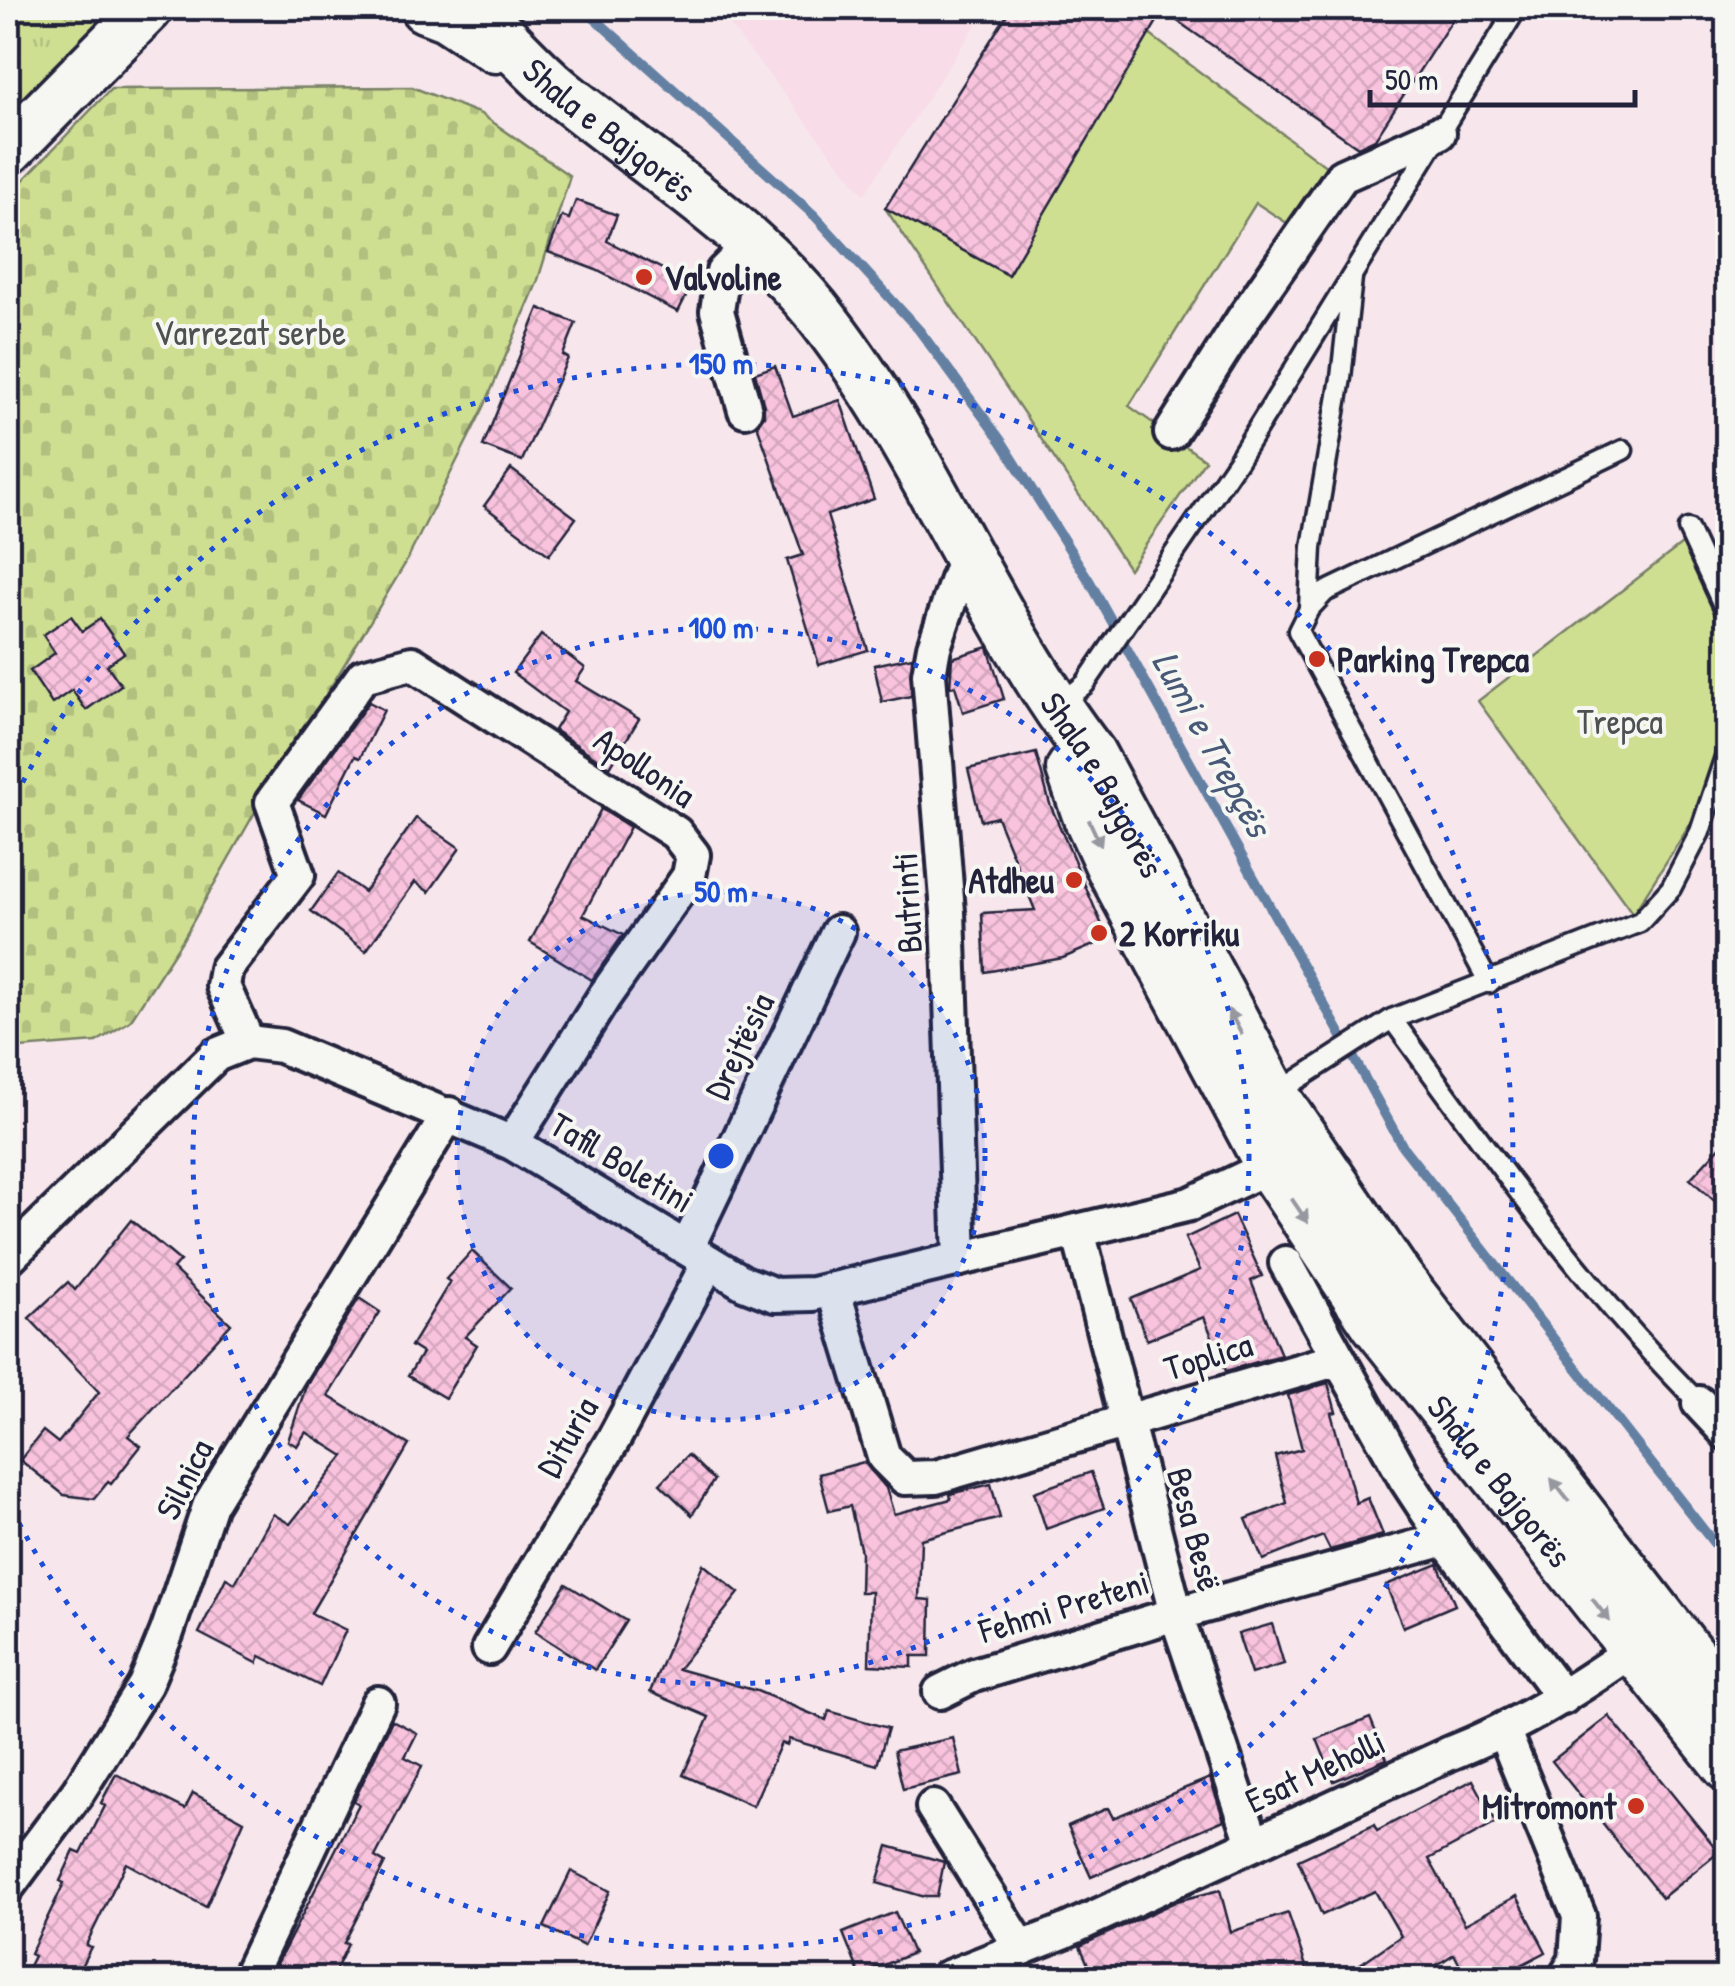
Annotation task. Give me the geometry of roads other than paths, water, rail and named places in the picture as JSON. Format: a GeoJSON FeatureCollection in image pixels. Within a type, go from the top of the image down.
{"type":"FeatureCollection","features":[{"type":"Feature","properties":{"kind":"main road"},"geometry":{"type":"LineString","coordinates":[[8,150],[148,8]]}},
{"type":"Feature","properties":{"kind":"main road"},"geometry":{"type":"LineString","coordinates":[[424,8],[446,16],[557,89]]}},
{"type":"Feature","properties":{"kind":"main road","name":"Shala e Bajgorës"},"geometry":{"type":"LineString","coordinates":[[474,8],[557,89],[751,244],[814,308],[892,422],[967,550],[1070,696],[1091,754],[1276,1093],[1399,1280],[1728,1704]]}},
{"type":"Feature","properties":{"kind":"main road","name":"Shala e Bajgorës"},"geometry":{"type":"LineString","coordinates":[[1276,1093],[1270,1166],[1375,1323],[1728,1767]]}},
{"type":"Feature","properties":{"kind":"street"},"geometry":{"type":"LineString","coordinates":[[1170,433],[1342,176],[1439,133]]}},
{"type":"Feature","properties":{"kind":"street"},"geometry":{"type":"LineString","coordinates":[[745,410],[717,311],[723,272],[751,244]]}},
{"type":"Feature","properties":{"kind":"street","name":"Butrinti"},"geometry":{"type":"LineString","coordinates":[[960,1258],[948,912],[930,674],[934,647],[967,550]]}},
{"type":"Feature","properties":{"kind":"street","name":"Apollonia"},"geometry":{"type":"LineString","coordinates":[[248,1042],[223,986],[226,969],[298,875],[272,802],[362,676],[412,663],[676,833],[692,854],[689,876],[604,998],[512,1143]]}},
{"type":"Feature","properties":{"kind":"street","name":"Drejtësia"},"geometry":{"type":"LineString","coordinates":[[698,1255],[838,932]]}},
{"type":"Feature","properties":{"kind":"street"},"geometry":{"type":"LineString","coordinates":[[8,1258],[216,1055],[248,1042]]}},
{"type":"Feature","properties":{"kind":"street","name":"Tafil Boletini"},"geometry":{"type":"LineString","coordinates":[[248,1042],[281,1046],[512,1143],[744,1283],[776,1295],[833,1290],[1190,1204],[1270,1166]]}},
{"type":"Feature","properties":{"kind":"street","name":"Silnica"},"geometry":{"type":"LineString","coordinates":[[8,1886],[78,1792],[145,1685],[210,1504],[450,1114]]}},
{"type":"Feature","properties":{"kind":"street","name":"Besa Besë"},"geometry":{"type":"LineString","coordinates":[[1078,1231],[1176,1614],[1253,1843]]}},
{"type":"Feature","properties":{"kind":"street","name":"Dituria"},"geometry":{"type":"LineString","coordinates":[[488,1648],[616,1435],[698,1255]]}},
{"type":"Feature","properties":{"kind":"street"},"geometry":{"type":"LineString","coordinates":[[1286,1263],[1404,1478],[1445,1540],[1563,1698]]}},
{"type":"Feature","properties":{"kind":"street","name":"Toplica"},"geometry":{"type":"LineString","coordinates":[[833,1290],[884,1458],[904,1478],[936,1476],[1339,1359]]}},
{"type":"Feature","properties":{"kind":"street"},"geometry":{"type":"LineString","coordinates":[[1699,1403],[1728,1434]]}},
{"type":"Feature","properties":{"kind":"street","name":"Fehmi Preteni"},"geometry":{"type":"LineString","coordinates":[[940,1692],[974,1675],[1176,1614],[1445,1540]]}},
{"type":"Feature","properties":{"kind":"street","name":"Esat Meholli"},"geometry":{"type":"LineString","coordinates":[[946,1978],[1022,1948],[1504,1732],[1633,1650]]}},
{"type":"Feature","properties":{"kind":"street"},"geometry":{"type":"LineString","coordinates":[[248,1978],[378,1703]]}},
{"type":"Feature","properties":{"kind":"street"},"geometry":{"type":"LineString","coordinates":[[1504,1732],[1579,1916],[1576,1960],[1566,1978]]}},
{"type":"Feature","properties":{"kind":"street"},"geometry":{"type":"LineString","coordinates":[[932,1807],[1022,1948]]}},
{"type":"Feature","properties":{"kind":"lane"},"geometry":{"type":"LineString","coordinates":[[1070,696],[1133,616],[1238,460],[1517,8]]}},
{"type":"Feature","properties":{"kind":"lane"},"geometry":{"type":"LineString","coordinates":[[1309,609],[1312,547],[1341,378],[1352,274]]}},
{"type":"Feature","properties":{"kind":"lane"},"geometry":{"type":"LineString","coordinates":[[1489,983],[1298,631],[1309,609],[1325,592],[1623,450]]}},
{"type":"Feature","properties":{"kind":"lane"},"geometry":{"type":"LineString","coordinates":[[1688,528],[1728,616]]}},
{"type":"Feature","properties":{"kind":"lane"},"geometry":{"type":"LineString","coordinates":[[1276,1093],[1392,1018],[1640,922],[1671,888],[1700,832],[1728,748]]}},
{"type":"Feature","properties":{"kind":"lane"},"geometry":{"type":"LineString","coordinates":[[1392,1018],[1543,1227],[1637,1341],[1699,1403]]}},
{"type":"Feature","properties":{"kind":"waterway","name":"Lumi e Trepçës"},"geometry":{"type":"LineString","coordinates":[[583,8],[815,216],[919,330],[1002,442],[1090,582],[1403,1147],[1728,1561]]}},
{"type":"Feature","properties":{"kind":"place","name":"Valvoline"},"geometry":{"type":"Point","coordinates":[644,277]}},
{"type":"Feature","properties":{"kind":"place","name":"Parking Trepca"},"geometry":{"type":"Point","coordinates":[1317,659]}},
{"type":"Feature","properties":{"kind":"place","name":"Atdheu"},"geometry":{"type":"Point","coordinates":[1074,880]}},
{"type":"Feature","properties":{"kind":"place","name":"2 Korriku"},"geometry":{"type":"Point","coordinates":[1099,933]}},
{"type":"Feature","properties":{"kind":"place","name":"Mitromont"},"geometry":{"type":"Point","coordinates":[1636,1806]}},
{"type":"Feature","properties":{"kind":"park label","name":"Varrezat serbe"},"geometry":{"type":"Point","coordinates":[250,332]}},
{"type":"Feature","properties":{"kind":"park label","name":"Trepca"},"geometry":{"type":"Point","coordinates":[1620,721]}}]}
